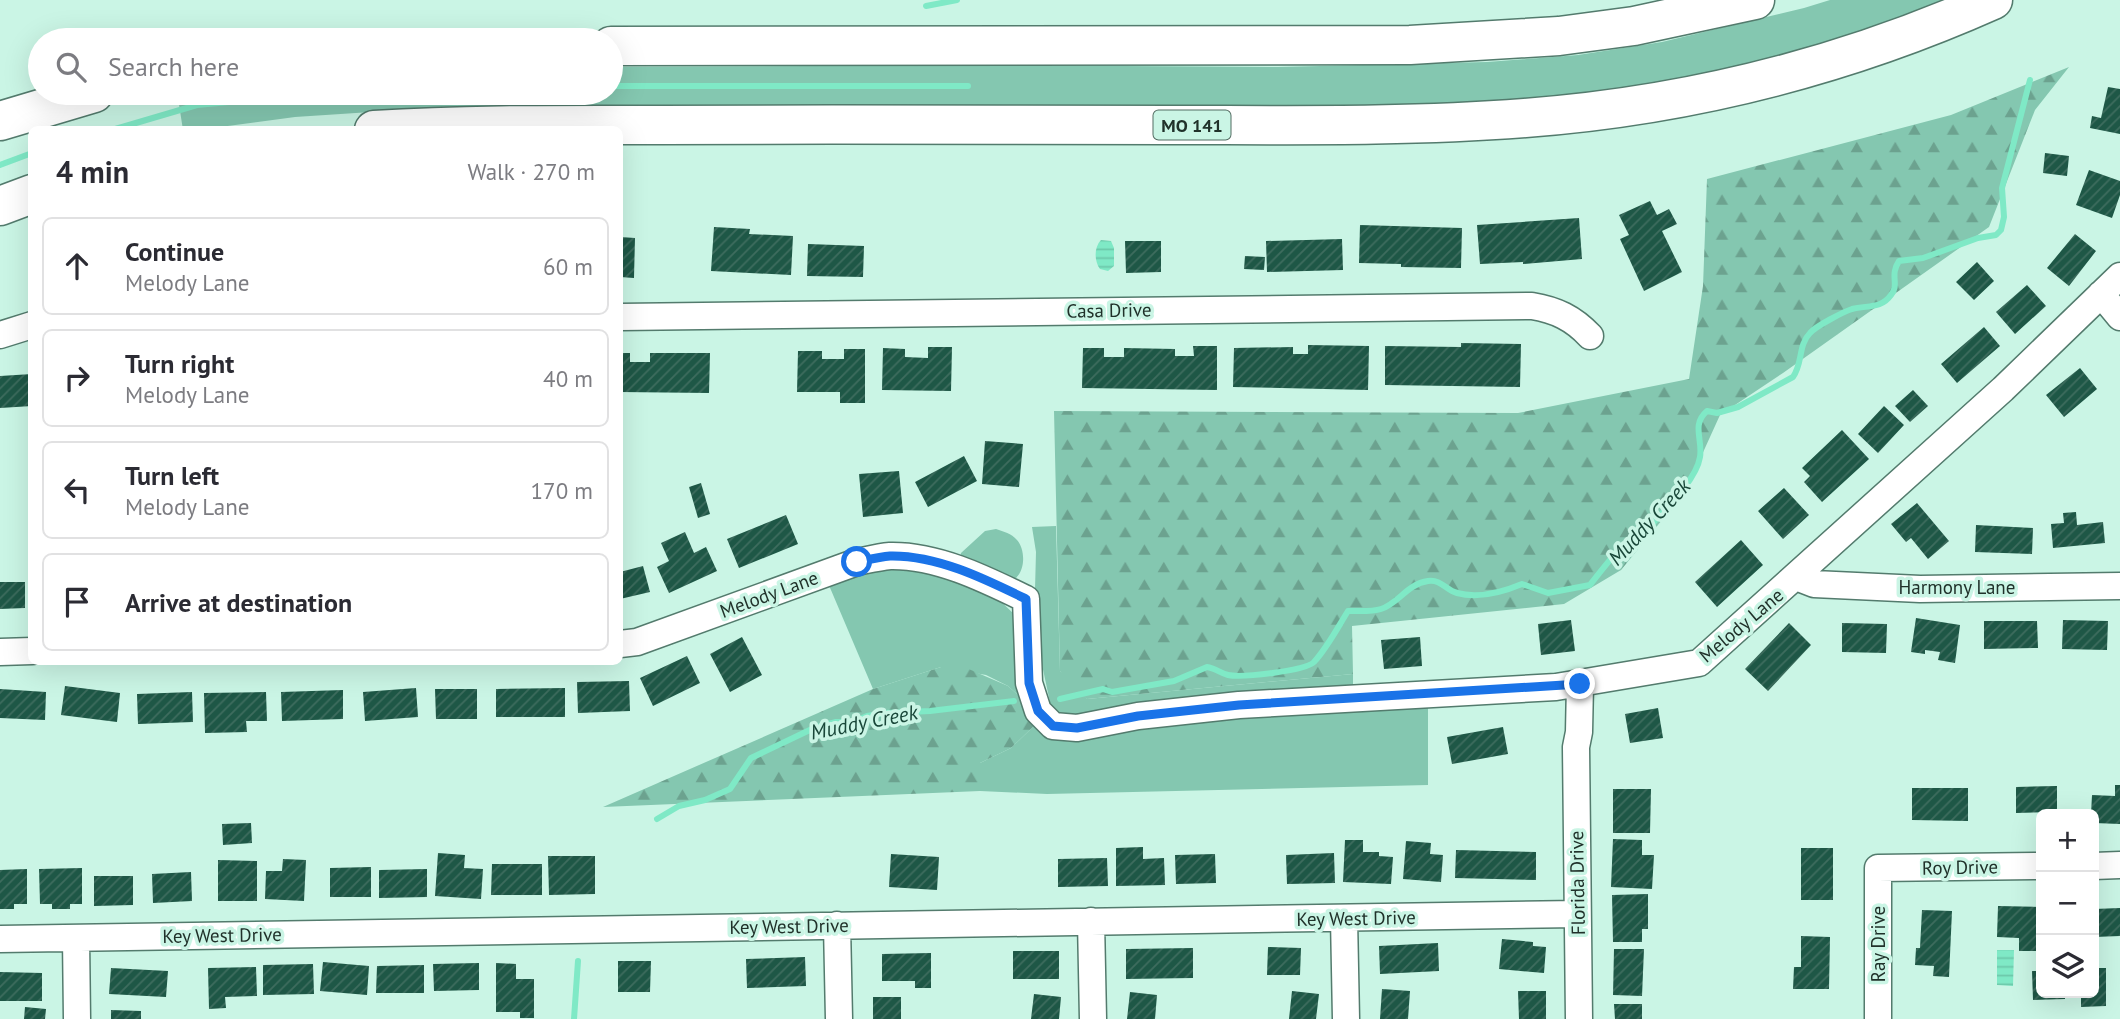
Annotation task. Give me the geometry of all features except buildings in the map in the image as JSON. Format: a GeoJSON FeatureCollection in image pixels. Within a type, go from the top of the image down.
{"type":"FeatureCollection","features":[{"type":"Feature","properties":{"kind":"highway"},"geometry":{"type":"LineString","coordinates":[[623,46],[1410,45],[1559,36],[1634,26],[1755,0]]}},
{"type":"Feature","properties":{"kind":"highway","name":"MO 141"},"geometry":{"type":"LineString","coordinates":[[516,126],[1377,125],[1528,118],[1675,99],[1747,84],[1892,41],[1993,0]]}},
{"type":"Feature","properties":{"kind":"highway"},"geometry":{"type":"LineString","coordinates":[[0,121],[54,105]]}},
{"type":"Feature","properties":{"kind":"highway"},"geometry":{"type":"LineString","coordinates":[[0,206],[28,196]]}},
{"type":"Feature","properties":{"kind":"street"},"geometry":{"type":"LineString","coordinates":[[2111,285],[2120,317]]}},
{"type":"Feature","properties":{"kind":"street","name":"Melody Lane"},"geometry":{"type":"LineString","coordinates":[[623,644],[637,642],[857,562],[886,556],[904,556],[943,564],[985,579],[1026,599],[1029,683],[1038,711],[1053,726],[1077,728],[1138,716],[1239,705],[1568,685],[1699,663],[2003,389],[2111,285]]}},
{"type":"Feature","properties":{"kind":"street","name":"Casa Drive"},"geometry":{"type":"LineString","coordinates":[[623,317],[1532,306],[1552,310],[1576,321],[1590,335]]}},
{"type":"Feature","properties":{"kind":"street"},"geometry":{"type":"LineString","coordinates":[[0,335],[28,326]]}},
{"type":"Feature","properties":{"kind":"street","name":"Harmony Lane"},"geometry":{"type":"LineString","coordinates":[[1796,577],[1814,584],[1920,589],[2120,586]]}},
{"type":"Feature","properties":{"kind":"street"},"geometry":{"type":"LineString","coordinates":[[0,652],[28,652]]}},
{"type":"Feature","properties":{"kind":"street","name":"Florida Drive"},"geometry":{"type":"LineString","coordinates":[[1568,685],[1579,732],[1576,747],[1579,1019]]}},
{"type":"Feature","properties":{"kind":"street"},"geometry":{"type":"LineString","coordinates":[[2099,866],[2120,865]]}},
{"type":"Feature","properties":{"kind":"street","name":"Roy Drive"},"geometry":{"type":"LineString","coordinates":[[1878,868],[2036,866]]}},
{"type":"Feature","properties":{"kind":"street","name":"Ray Drive"},"geometry":{"type":"LineString","coordinates":[[1878,868],[1878,1019]]}},
{"type":"Feature","properties":{"kind":"street","name":"Key West Drive"},"geometry":{"type":"LineString","coordinates":[[0,939],[1577,914]]}},
{"type":"Feature","properties":{"kind":"street"},"geometry":{"type":"LineString","coordinates":[[1344,918],[1346,1019]]}},
{"type":"Feature","properties":{"kind":"street"},"geometry":{"type":"LineString","coordinates":[[1091,921],[1093,1019]]}},
{"type":"Feature","properties":{"kind":"street"},"geometry":{"type":"LineString","coordinates":[[837,925],[839,1019]]}},
{"type":"Feature","properties":{"kind":"street"},"geometry":{"type":"LineString","coordinates":[[75,938],[77,1019]]}},
{"type":"Feature","properties":{"kind":"green space"},"geometry":{"type":"Polygon","coordinates":[[[1830,0],[1950,0],[1835,42],[1743,67],[1597,93],[1452,106],[371,112],[295,117],[228,126],[182,126],[179,105],[623,105],[623,67],[1278,67],[1487,62],[1578,55],[1662,42],[1830,0]]]}},
{"type":"Feature","properties":{"kind":"green space"},"geometry":{"type":"Polygon","coordinates":[[[2069,67],[2035,110],[1989,227],[1720,415],[1685,492],[1621,570],[1564,604],[1352,626],[1353,674],[1087,699],[1073,690],[1060,671],[1054,411],[1518,413],[1689,379],[1703,286],[1707,179],[1951,115],[2069,67]]]}},
{"type":"Feature","properties":{"kind":"green space"},"geometry":{"type":"Polygon","coordinates":[[[1056,526],[1060,671],[1087,699],[1353,674],[1353,691],[1155,700],[1082,721],[1059,715],[1051,707],[1034,627],[1036,552],[1032,527],[1056,526]]]}},
{"type":"Feature","properties":{"kind":"green space"},"geometry":{"type":"Polygon","coordinates":[[[996,529],[1015,538],[1022,550],[1022,568],[1011,581],[960,559],[961,553],[985,531],[996,529]]]}},
{"type":"Feature","properties":{"kind":"green space"},"geometry":{"type":"Polygon","coordinates":[[[905,564],[993,594],[1015,615],[1027,703],[1008,686],[986,675],[941,667],[873,689],[828,583],[879,566],[905,564]]]}},
{"type":"Feature","properties":{"kind":"green space"},"geometry":{"type":"Polygon","coordinates":[[[941,667],[964,667],[1008,686],[1027,703],[1035,725],[1011,748],[980,763],[980,791],[603,807],[873,689],[941,667]]]}},
{"type":"Feature","properties":{"kind":"green space"},"geometry":{"type":"Polygon","coordinates":[[[1428,706],[1428,785],[1047,794],[980,791],[980,763],[1011,748],[1035,725],[1060,740],[1073,742],[1151,718],[1428,706]]]}},
{"type":"Feature","properties":{"kind":"shaded area"},"geometry":{"type":"Polygon","coordinates":[[[1101,240],[1111,241],[1114,248],[1114,266],[1108,271],[1100,269],[1097,262],[1096,250],[1101,240]]]}},
{"type":"Feature","properties":{"kind":"shaded area"},"geometry":{"type":"Polygon","coordinates":[[[1997,950],[2014,950],[2013,986],[1997,985],[1997,950]]]}},
{"type":"Feature","properties":{"kind":"waterway"},"geometry":{"type":"LineString","coordinates":[[926,6],[957,0]]}},
{"type":"Feature","properties":{"kind":"waterway","name":"Muddy Creek"},"geometry":{"type":"LineString","coordinates":[[1060,699],[1103,689],[1112,692],[1174,681],[1207,667],[1228,675],[1246,676],[1308,665],[1314,662],[1323,650],[1348,611],[1381,609],[1414,586],[1428,581],[1465,595],[1499,592],[1522,584],[1548,593],[1590,585],[1621,548],[1644,533],[1692,477],[1700,457],[1700,422],[1707,411],[1717,413],[1738,407],[1793,377],[1806,338],[1813,330],[1848,311],[1883,303],[1894,291],[1895,271],[1899,261],[1923,258],[1978,238],[1996,235],[2001,230],[2004,217],[2002,188],[2030,80]]}},
{"type":"Feature","properties":{"kind":"waterway"},"geometry":{"type":"LineString","coordinates":[[623,86],[968,86]]}},
{"type":"Feature","properties":{"kind":"waterway"},"geometry":{"type":"LineString","coordinates":[[126,126],[197,105]]}},
{"type":"Feature","properties":{"kind":"waterway"},"geometry":{"type":"LineString","coordinates":[[0,165],[28,154]]}},
{"type":"Feature","properties":{"kind":"waterway","name":"Muddy Creek"},"geometry":{"type":"LineString","coordinates":[[657,819],[679,806],[705,800],[730,789],[751,758],[814,728],[836,722],[853,722],[885,713],[930,711],[1014,701]]}},
{"type":"Feature","properties":{"kind":"waterway","name":"Muddy Creek"},"geometry":{"type":"LineString","coordinates":[[574,1019],[578,961]]}},
{"type":"Feature","properties":{"kind":"route"},"geometry":{"type":"LineString","coordinates":[[857,562],[886,556],[921,558],[985,579],[1026,599],[1029,683],[1038,711],[1053,726],[1077,728],[1138,716],[1239,705],[1580,684]]}}]}
